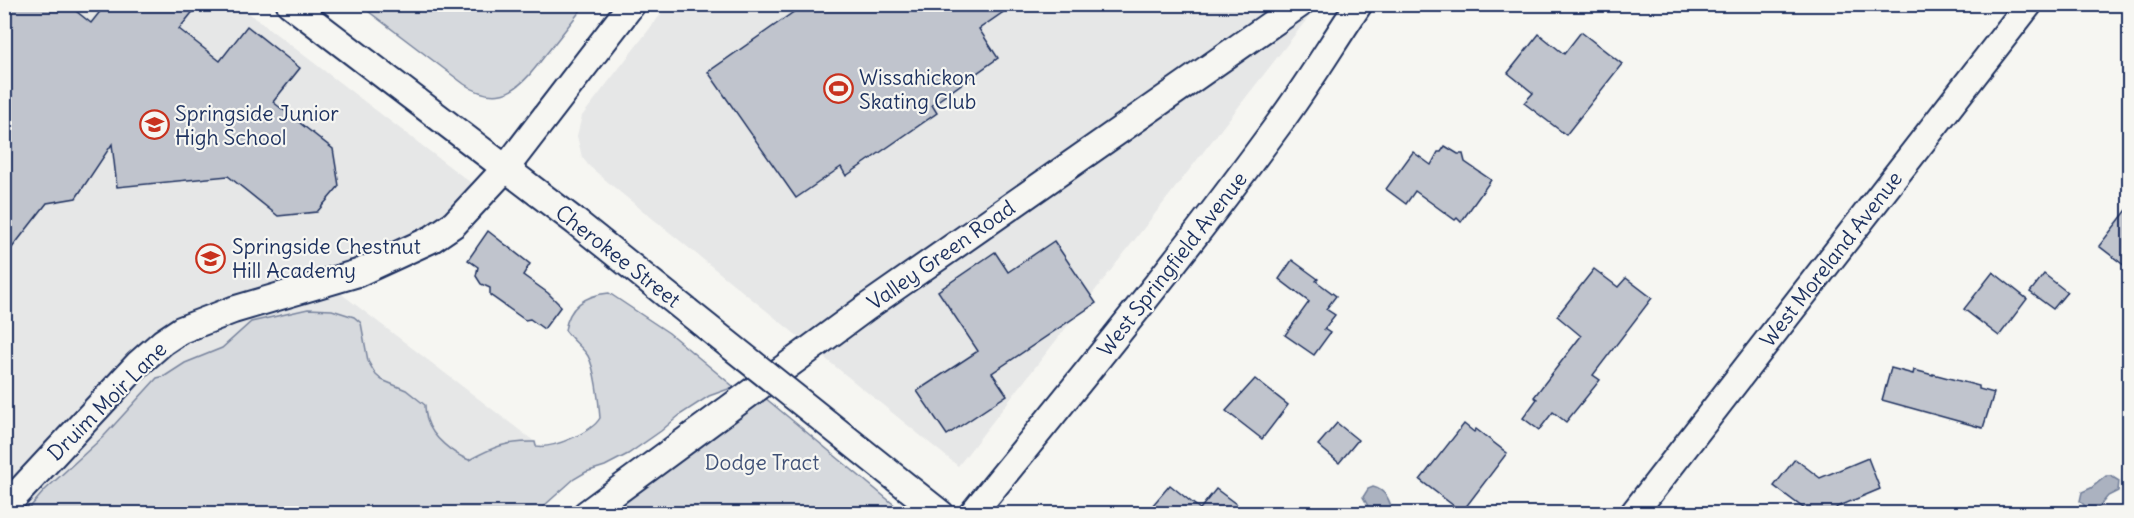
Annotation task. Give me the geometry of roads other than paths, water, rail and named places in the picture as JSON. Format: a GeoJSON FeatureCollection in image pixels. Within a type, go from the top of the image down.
{"type":"FeatureCollection","features":[{"type":"Feature","properties":{"kind":"street","name":"Cherokee Street"},"geometry":{"type":"LineString","coordinates":[[290,4],[576,222],[941,513]]}},
{"type":"Feature","properties":{"kind":"street","name":"Druim Moir Lane"},"geometry":{"type":"LineString","coordinates":[[4,508],[112,391],[163,342],[181,330],[233,310],[358,273],[432,240],[460,218],[505,169],[632,4]]}},
{"type":"Feature","properties":{"kind":"street","name":"Valley Green Road"},"geometry":{"type":"LineString","coordinates":[[586,513],[867,307],[1300,4]]}},
{"type":"Feature","properties":{"kind":"street","name":"West Springfield Avenue"},"geometry":{"type":"LineString","coordinates":[[972,513],[1087,373],[1181,253],[1303,90],[1359,4]]}},
{"type":"Feature","properties":{"kind":"street","name":"West Moreland Avenue"},"geometry":{"type":"LineString","coordinates":[[1633,513],[2029,4]]}},
{"type":"Feature","properties":{"kind":"place","name":"Wissahickon Skating Club"},"geometry":{"type":"Point","coordinates":[838,89]}},
{"type":"Feature","properties":{"kind":"place","name":"Springside Junior High School"},"geometry":{"type":"Point","coordinates":[154,125]}},
{"type":"Feature","properties":{"kind":"place","name":"Springside Chestnut Hill Academy"},"geometry":{"type":"Point","coordinates":[211,258]}},
{"type":"Feature","properties":{"kind":"park label","name":"Dodge Tract"},"geometry":{"type":"Point","coordinates":[762,462]}}]}
